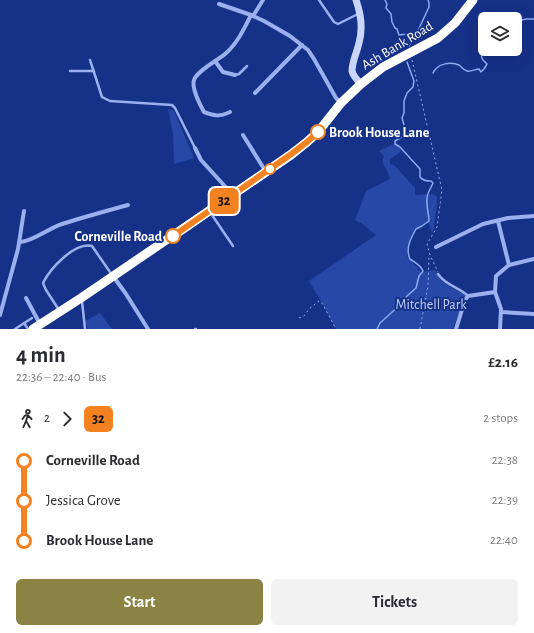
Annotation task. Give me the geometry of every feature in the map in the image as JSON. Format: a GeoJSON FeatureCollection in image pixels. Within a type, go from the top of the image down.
{"type":"FeatureCollection","features":[{"type":"Feature","properties":{"kind":"highway","name":"Ash Bank Road"},"geometry":{"type":"LineString","coordinates":[[37,327],[290,155],[318,132],[341,103],[360,84],[383,67],[438,38],[456,23],[473,0]]}},
{"type":"Feature","properties":{"kind":"street"},"geometry":{"type":"LineString","coordinates":[[230,112],[225,115],[218,116],[204,112],[198,101],[194,80],[202,71],[226,53],[237,40],[263,0]]}},
{"type":"Feature","properties":{"kind":"street"},"geometry":{"type":"LineString","coordinates":[[356,0],[360,12],[361,22],[360,42],[352,69],[354,76],[360,84]]}},
{"type":"Feature","properties":{"kind":"street"},"geometry":{"type":"LineString","coordinates":[[219,4],[226,8],[264,21],[302,45],[308,50],[336,98],[341,103]]}},
{"type":"Feature","properties":{"kind":"street"},"geometry":{"type":"LineString","coordinates":[[255,92],[302,45]]}},
{"type":"Feature","properties":{"kind":"street"},"geometry":{"type":"LineString","coordinates":[[215,61],[223,72],[232,74],[230,79]]}},
{"type":"Feature","properties":{"kind":"street"},"geometry":{"type":"LineString","coordinates":[[243,135],[266,172]]}},
{"type":"Feature","properties":{"kind":"street"},"geometry":{"type":"LineString","coordinates":[[195,148],[201,160],[232,195]]}},
{"type":"Feature","properties":{"kind":"street"},"geometry":{"type":"LineString","coordinates":[[20,242],[27,241],[62,224],[128,205]]}},
{"type":"Feature","properties":{"kind":"street"},"geometry":{"type":"LineString","coordinates":[[0,315],[20,242],[24,210]]}},
{"type":"Feature","properties":{"kind":"street"},"geometry":{"type":"LineString","coordinates":[[436,247],[483,224],[508,218],[534,216]]}},
{"type":"Feature","properties":{"kind":"street"},"geometry":{"type":"LineString","coordinates":[[498,220],[509,265]]}},
{"type":"Feature","properties":{"kind":"street"},"geometry":{"type":"LineString","coordinates":[[500,329],[501,309],[495,292],[496,276],[509,265],[534,259]]}},
{"type":"Feature","properties":{"kind":"street"},"geometry":{"type":"LineString","coordinates":[[113,276],[148,329]]}},
{"type":"Feature","properties":{"kind":"street"},"geometry":{"type":"LineString","coordinates":[[456,329],[465,300],[468,296],[495,292]]}},
{"type":"Feature","properties":{"kind":"street"},"geometry":{"type":"LineString","coordinates":[[26,298],[37,327]]}},
{"type":"Feature","properties":{"kind":"street"},"geometry":{"type":"LineString","coordinates":[[501,312],[534,314]]}},
{"type":"Feature","properties":{"kind":"lane"},"geometry":{"type":"LineString","coordinates":[[319,0],[334,22],[338,24],[360,12]]}},
{"type":"Feature","properties":{"kind":"lane"},"geometry":{"type":"LineString","coordinates":[[90,60],[102,97],[108,100],[172,105],[175,108],[195,148]]}},
{"type":"Feature","properties":{"kind":"lane"},"geometry":{"type":"LineString","coordinates":[[232,74],[240,74],[247,66]]}},
{"type":"Feature","properties":{"kind":"lane"},"geometry":{"type":"LineString","coordinates":[[70,71],[94,71]]}},
{"type":"Feature","properties":{"kind":"lane"},"geometry":{"type":"LineString","coordinates":[[209,211],[233,246]]}},
{"type":"Feature","properties":{"kind":"lane"},"geometry":{"type":"LineString","coordinates":[[60,312],[43,283],[50,271],[59,261],[69,254],[78,248],[89,245],[92,246],[113,276]]}},
{"type":"Feature","properties":{"kind":"lane"},"geometry":{"type":"LineString","coordinates":[[438,274],[448,284],[468,296]]}},
{"type":"Feature","properties":{"kind":"lane"},"geometry":{"type":"LineString","coordinates":[[81,298],[85,329]]}},
{"type":"Feature","properties":{"kind":"lane"},"geometry":{"type":"LineString","coordinates":[[15,329],[32,318]]}},
{"type":"Feature","properties":{"kind":"lane"},"geometry":{"type":"LineString","coordinates":[[24,323],[28,329]]}},
{"type":"Feature","properties":{"kind":"path"},"geometry":{"type":"LineString","coordinates":[[411,53],[442,190],[437,227],[427,244],[430,255],[438,270],[438,274]]}},
{"type":"Feature","properties":{"kind":"path"},"geometry":{"type":"LineString","coordinates":[[420,329],[428,286],[430,255]]}},
{"type":"Feature","properties":{"kind":"path"},"geometry":{"type":"LineString","coordinates":[[299,318],[304,316],[309,309],[319,302],[322,303],[336,329]]}},
{"type":"Feature","properties":{"kind":"green space"},"geometry":{"type":"Polygon","coordinates":[[[168,109],[174,111],[194,158],[174,164],[173,134],[168,109]]]}},
{"type":"Feature","properties":{"kind":"green space","name":"Mitchell Park"},"geometry":{"type":"Polygon","coordinates":[[[396,143],[399,145],[401,151],[390,159],[390,164],[395,166],[415,188],[415,195],[433,194],[437,197],[434,229],[432,233],[428,222],[417,228],[411,237],[407,256],[421,272],[436,270],[437,275],[443,282],[465,296],[453,329],[336,329],[309,281],[376,235],[355,220],[366,191],[390,179],[383,162],[384,156],[379,151],[396,143]]]}},
{"type":"Feature","properties":{"kind":"green space"},"geometry":{"type":"Polygon","coordinates":[[[100,313],[112,329],[88,329],[85,321],[100,313]]]}},
{"type":"Feature","properties":{"kind":"waterway"},"geometry":{"type":"LineString","coordinates":[[385,0],[387,4],[386,8],[391,14],[392,22],[399,35],[407,34],[412,38],[409,46]]}},
{"type":"Feature","properties":{"kind":"waterway"},"geometry":{"type":"LineString","coordinates":[[410,44],[416,35],[429,7],[428,0]]}},
{"type":"Feature","properties":{"kind":"waterway"},"geometry":{"type":"LineString","coordinates":[[522,20],[534,19]]}},
{"type":"Feature","properties":{"kind":"waterway"},"geometry":{"type":"LineString","coordinates":[[433,73],[437,67],[448,63],[459,65],[467,71],[479,69],[481,72],[487,64],[482,59],[482,56]]}},
{"type":"Feature","properties":{"kind":"waterway"},"geometry":{"type":"LineString","coordinates":[[377,329],[380,323],[416,288],[419,276],[423,271],[410,259],[408,247],[416,229],[429,221],[427,196],[433,183],[420,177],[420,169],[400,147],[395,144],[395,141],[405,135],[406,132],[402,118],[404,113],[404,101],[407,93],[413,87],[414,81],[407,62]]}},
{"type":"Feature","properties":{"kind":"bus line","name":"32"},"geometry":{"type":"LineString","coordinates":[[173,236],[290,155],[318,132]]}},
{"type":"Feature","properties":{"kind":"place","name":"Brook House Lane"},"geometry":{"type":"Point","coordinates":[318,132]}},
{"type":"Feature","properties":{"kind":"place","name":"Corneville Road"},"geometry":{"type":"Point","coordinates":[173,236]}}]}
